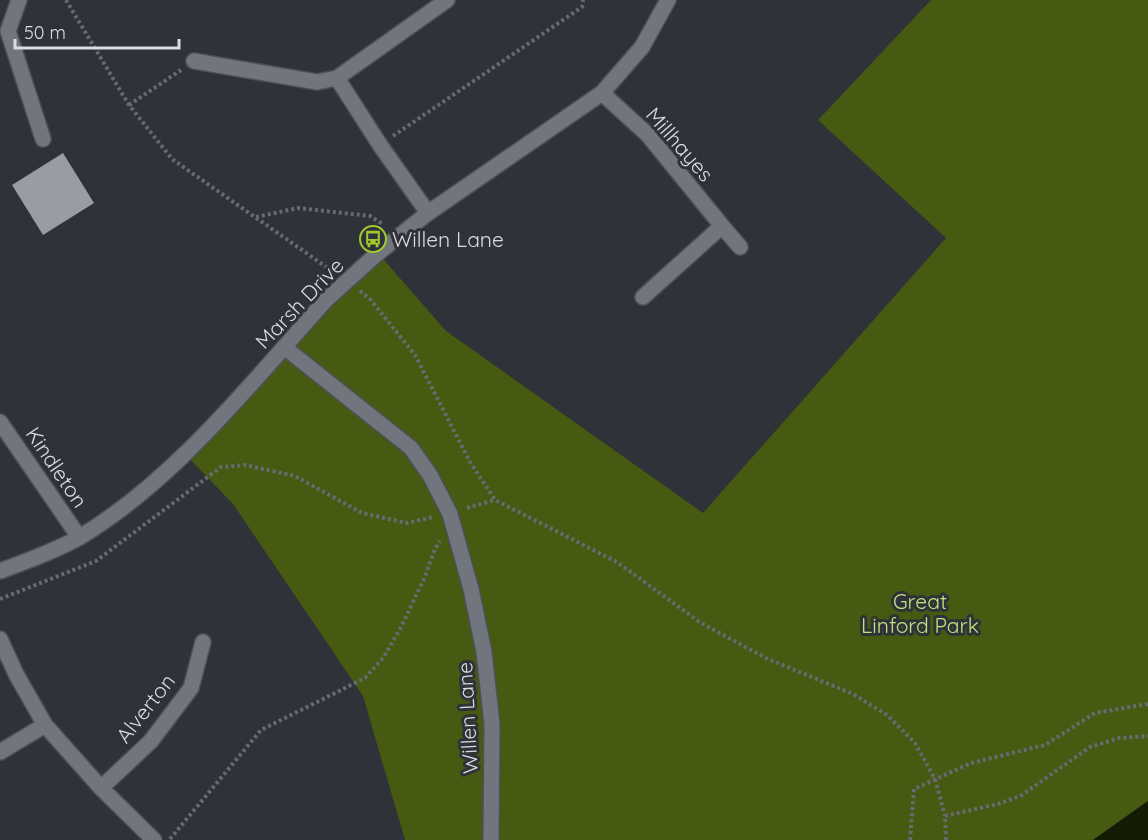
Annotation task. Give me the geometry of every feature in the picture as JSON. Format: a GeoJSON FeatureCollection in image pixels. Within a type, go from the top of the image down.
{"type":"FeatureCollection","features":[{"type":"Feature","properties":{"kind":"street"},"geometry":{"type":"LineString","coordinates":[[19,0],[8,31],[43,139]]}},
{"type":"Feature","properties":{"kind":"street"},"geometry":{"type":"LineString","coordinates":[[194,61],[317,82],[338,78],[447,0]]}},
{"type":"Feature","properties":{"kind":"street","name":"Marsh Drive"},"geometry":{"type":"LineString","coordinates":[[0,571],[79,537],[130,501],[186,455],[327,300],[378,253],[428,213],[602,93],[642,47],[668,0]]}},
{"type":"Feature","properties":{"kind":"street"},"geometry":{"type":"LineString","coordinates":[[338,78],[380,145],[428,213]]}},
{"type":"Feature","properties":{"kind":"street","name":"Millhayes"},"geometry":{"type":"LineString","coordinates":[[602,93],[648,135],[740,247]]}},
{"type":"Feature","properties":{"kind":"street"},"geometry":{"type":"LineString","coordinates":[[643,297],[722,226]]}},
{"type":"Feature","properties":{"kind":"street","name":"Willen Lane"},"geometry":{"type":"LineString","coordinates":[[284,347],[411,448],[430,475],[452,518],[471,589],[484,652],[492,724],[491,840]]}},
{"type":"Feature","properties":{"kind":"street","name":"Kindleton"},"geometry":{"type":"LineString","coordinates":[[0,422],[79,537]]}},
{"type":"Feature","properties":{"kind":"street"},"geometry":{"type":"LineString","coordinates":[[0,639],[16,674],[45,725],[101,788],[154,840]]}},
{"type":"Feature","properties":{"kind":"street","name":"Alverton"},"geometry":{"type":"LineString","coordinates":[[101,788],[151,741],[191,688],[203,642]]}},
{"type":"Feature","properties":{"kind":"street"},"geometry":{"type":"LineString","coordinates":[[0,752],[45,725]]}},
{"type":"Feature","properties":{"kind":"path"},"geometry":{"type":"LineString","coordinates":[[66,0],[129,105],[172,159],[337,274]]}},
{"type":"Feature","properties":{"kind":"path"},"geometry":{"type":"LineString","coordinates":[[380,145],[582,7],[583,0]]}},
{"type":"Feature","properties":{"kind":"path"},"geometry":{"type":"LineString","coordinates":[[129,105],[194,61]]}},
{"type":"Feature","properties":{"kind":"path"},"geometry":{"type":"LineString","coordinates":[[256,217],[298,208],[370,216],[399,236]]}},
{"type":"Feature","properties":{"kind":"path"},"geometry":{"type":"LineString","coordinates":[[353,287],[370,299],[415,355],[470,462],[495,500],[617,562],[711,628],[768,659],[853,694],[887,716],[915,743],[935,779],[945,816],[946,840]]}},
{"type":"Feature","properties":{"kind":"path"},"geometry":{"type":"LineString","coordinates":[[0,599],[96,561],[221,467],[245,465],[295,476],[362,513],[407,523],[452,518],[495,500]]}},
{"type":"Feature","properties":{"kind":"path"},"geometry":{"type":"LineString","coordinates":[[170,840],[261,730],[365,678],[383,658],[400,628],[424,579],[435,549],[452,518]]}},
{"type":"Feature","properties":{"kind":"path"},"geometry":{"type":"LineString","coordinates":[[910,840],[914,789],[971,763],[1045,745],[1095,713],[1148,704]]}},
{"type":"Feature","properties":{"kind":"path"},"geometry":{"type":"LineString","coordinates":[[945,816],[998,804],[1022,795],[1090,747],[1119,738],[1148,736]]}},
{"type":"Feature","properties":{"kind":"green space","name":"Great Linford Park"},"geometry":{"type":"Polygon","coordinates":[[[931,0],[1148,0],[1148,801],[1093,840],[405,840],[363,696],[233,504],[186,455],[378,253],[446,331],[703,513],[946,238],[818,120],[931,0]]]}},
{"type":"Feature","properties":{"kind":"shaded area"},"geometry":{"type":"Polygon","coordinates":[[[1148,801],[1148,840],[1093,840],[1148,801]]]}},
{"type":"Feature","properties":{"kind":"building"},"geometry":{"type":"Polygon","coordinates":[[[63,153],[94,203],[43,235],[12,185],[63,153]]]}},
{"type":"Feature","properties":{"kind":"place","name":"Willen Lane"},"geometry":{"type":"Point","coordinates":[373,239]}}]}
